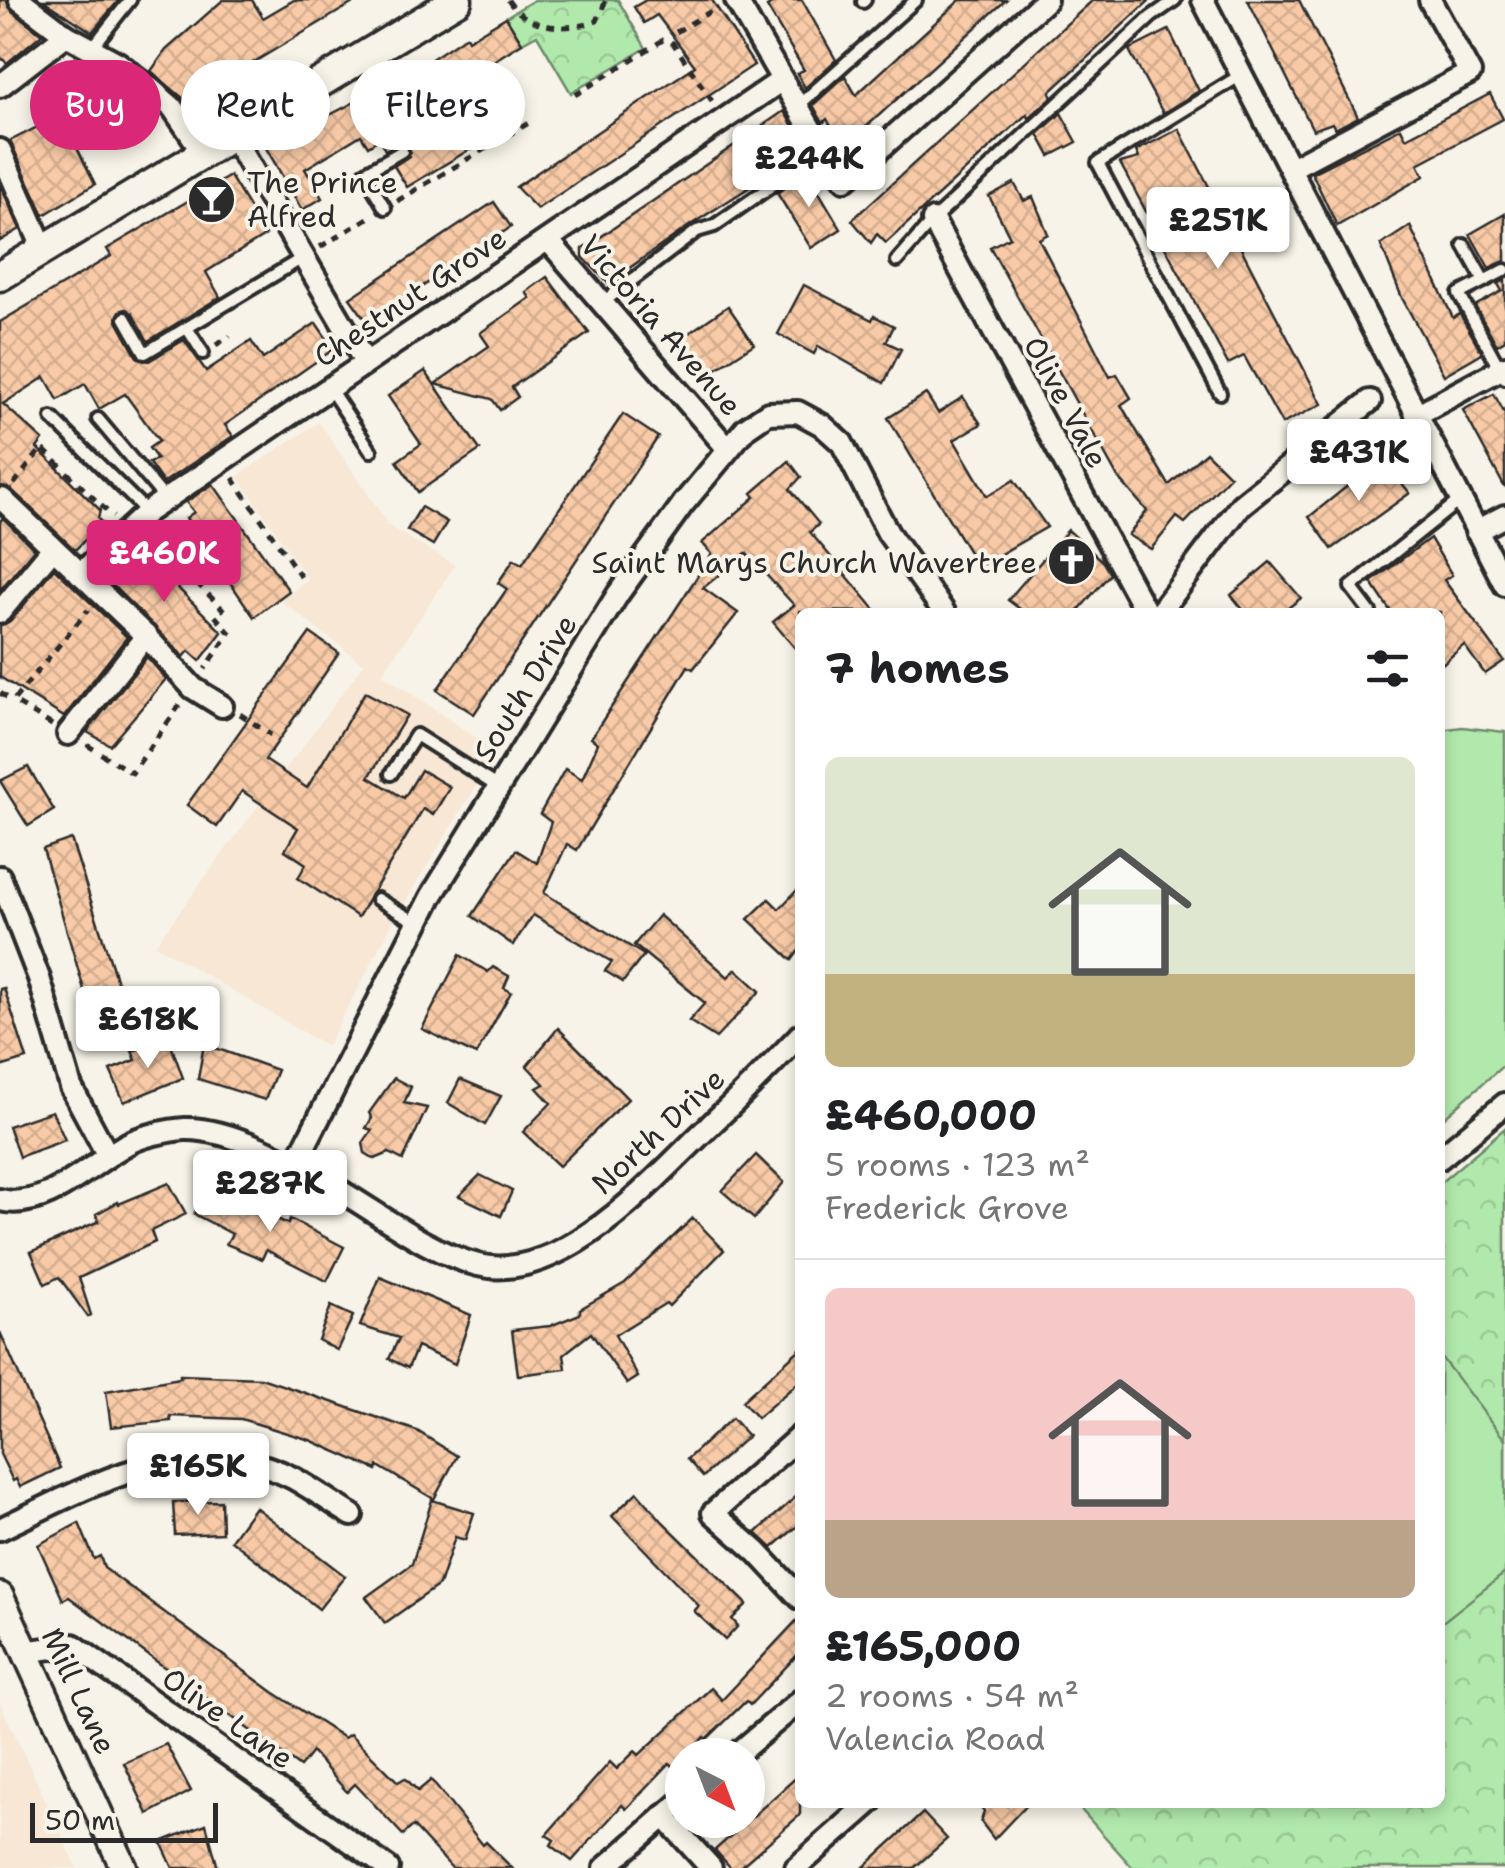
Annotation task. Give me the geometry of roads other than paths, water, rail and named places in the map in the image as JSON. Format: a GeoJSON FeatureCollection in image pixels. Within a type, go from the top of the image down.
{"type":"FeatureCollection","features":[{"type":"Feature","properties":{"kind":"main road"},"geometry":{"type":"LineString","coordinates":[[330,76],[457,0]]}},
{"type":"Feature","properties":{"kind":"main road"},"geometry":{"type":"LineString","coordinates":[[0,276],[206,150]]}},
{"type":"Feature","properties":{"kind":"street"},"geometry":{"type":"LineString","coordinates":[[20,0],[66,35],[118,64],[174,108],[203,152]]}},
{"type":"Feature","properties":{"kind":"street"},"geometry":{"type":"LineString","coordinates":[[733,0],[845,180],[1046,0]]}},
{"type":"Feature","properties":{"kind":"street"},"geometry":{"type":"LineString","coordinates":[[1202,0],[1505,585]]}},
{"type":"Feature","properties":{"kind":"street"},"geometry":{"type":"LineString","coordinates":[[1291,168],[1470,73],[1430,0]]}},
{"type":"Feature","properties":{"kind":"street"},"geometry":{"type":"LineString","coordinates":[[0,86],[66,35]]}},
{"type":"Feature","properties":{"kind":"street","name":"Chestnut Grove"},"geometry":{"type":"LineString","coordinates":[[80,574],[146,512],[782,80]]}},
{"type":"Feature","properties":{"kind":"street"},"geometry":{"type":"LineString","coordinates":[[0,150],[44,250]]}},
{"type":"Feature","properties":{"kind":"street"},"geometry":{"type":"LineString","coordinates":[[241,150],[365,362]]}},
{"type":"Feature","properties":{"kind":"street","name":"Olive Vale"},"geometry":{"type":"LineString","coordinates":[[933,220],[1144,608]]}},
{"type":"Feature","properties":{"kind":"street","name":"Victoria Avenue"},"geometry":{"type":"LineString","coordinates":[[548,240],[728,449]]}},
{"type":"Feature","properties":{"kind":"street"},"geometry":{"type":"LineString","coordinates":[[1416,416],[1503,372]]}},
{"type":"Feature","properties":{"kind":"street"},"geometry":{"type":"LineString","coordinates":[[1163,608],[1241,505],[1370,401]]}},
{"type":"Feature","properties":{"kind":"street","name":"South Drive"},"geometry":{"type":"LineString","coordinates":[[295,1164],[416,922],[498,788],[618,594],[683,504],[746,428],[768,413],[798,412],[822,425],[842,443],[888,533],[941,608]]}},
{"type":"Feature","properties":{"kind":"street"},"geometry":{"type":"LineString","coordinates":[[2,499],[146,636],[193,688],[231,710]]}},
{"type":"Feature","properties":{"kind":"street"},"geometry":{"type":"LineString","coordinates":[[1476,531],[1505,516]]}},
{"type":"Feature","properties":{"kind":"street"},"geometry":{"type":"LineString","coordinates":[[0,612],[53,548]]}},
{"type":"Feature","properties":{"kind":"street"},"geometry":{"type":"LineString","coordinates":[[68,734],[146,636]]}},
{"type":"Feature","properties":{"kind":"street"},"geometry":{"type":"LineString","coordinates":[[0,877],[39,978],[71,1087],[108,1156]]}},
{"type":"Feature","properties":{"kind":"street","name":"North Drive"},"geometry":{"type":"LineString","coordinates":[[0,1200],[18,1204],[57,1189],[131,1141],[184,1129],[220,1134],[295,1164],[443,1252],[481,1266],[524,1265],[562,1250],[627,1206],[795,1040]]}},
{"type":"Feature","properties":{"kind":"street"},"geometry":{"type":"LineString","coordinates":[[1445,1154],[1505,1104]]}},
{"type":"Feature","properties":{"kind":"street"},"geometry":{"type":"LineString","coordinates":[[795,1440],[713,1513],[758,1552],[795,1593]]}},
{"type":"Feature","properties":{"kind":"street"},"geometry":{"type":"LineString","coordinates":[[0,1529],[124,1472],[167,1460],[197,1457],[227,1459],[268,1469],[294,1479],[352,1515]]}},
{"type":"Feature","properties":{"kind":"street","name":"Mill Lane"},"geometry":{"type":"LineString","coordinates":[[0,1596],[124,1868]]}},
{"type":"Feature","properties":{"kind":"street","name":"Olive Lane"},"geometry":{"type":"LineString","coordinates":[[24,1652],[74,1645],[388,1868]]}},
{"type":"Feature","properties":{"kind":"street"},"geometry":{"type":"LineString","coordinates":[[756,1738],[795,1705]]}},
{"type":"Feature","properties":{"kind":"street"},"geometry":{"type":"LineString","coordinates":[[796,1868],[864,1808]]}},
{"type":"Feature","properties":{"kind":"street"},"geometry":{"type":"LineString","coordinates":[[605,1868],[664,1816],[710,1868]]}},
{"type":"Feature","properties":{"kind":"lane"},"geometry":{"type":"LineString","coordinates":[[92,49],[130,0]]}},
{"type":"Feature","properties":{"kind":"lane"},"geometry":{"type":"LineString","coordinates":[[800,105],[916,0]]}},
{"type":"Feature","properties":{"kind":"lane"},"geometry":{"type":"LineString","coordinates":[[897,261],[933,220],[1174,0]]}},
{"type":"Feature","properties":{"kind":"lane"},"geometry":{"type":"LineString","coordinates":[[1220,393],[1098,163],[1242,74]]}},
{"type":"Feature","properties":{"kind":"lane"},"geometry":{"type":"LineString","coordinates":[[385,208],[364,173],[402,150]]}},
{"type":"Feature","properties":{"kind":"lane"},"geometry":{"type":"LineString","coordinates":[[602,303],[697,231],[714,226],[824,150]]}},
{"type":"Feature","properties":{"kind":"lane"},"geometry":{"type":"LineString","coordinates":[[1464,246],[1484,281]]}},
{"type":"Feature","properties":{"kind":"lane"},"geometry":{"type":"LineString","coordinates":[[125,318],[145,353],[304,256]]}},
{"type":"Feature","properties":{"kind":"lane"},"geometry":{"type":"LineString","coordinates":[[1503,372],[1459,294],[1505,270]]}},
{"type":"Feature","properties":{"kind":"lane"},"geometry":{"type":"LineString","coordinates":[[187,328],[203,353]]}},
{"type":"Feature","properties":{"kind":"lane"},"geometry":{"type":"LineString","coordinates":[[329,388],[371,451]]}},
{"type":"Feature","properties":{"kind":"lane"},"geometry":{"type":"LineString","coordinates":[[52,418],[146,512]]}},
{"type":"Feature","properties":{"kind":"lane"},"geometry":{"type":"LineString","coordinates":[[98,418],[166,500]]}},
{"type":"Feature","properties":{"kind":"lane"},"geometry":{"type":"LineString","coordinates":[[1367,608],[1350,586],[1460,500]]}},
{"type":"Feature","properties":{"kind":"lane"},"geometry":{"type":"LineString","coordinates":[[391,774],[416,734],[498,788]]}},
{"type":"Feature","properties":{"kind":"lane"},"geometry":{"type":"LineString","coordinates":[[377,899],[416,922]]}},
{"type":"Feature","properties":{"kind":"place","name":"The Prince Alfred"},"geometry":{"type":"Point","coordinates":[212,199]}},
{"type":"Feature","properties":{"kind":"place","name":"Saint Marys Church Wavertree"},"geometry":{"type":"Point","coordinates":[1072,562]}}]}
